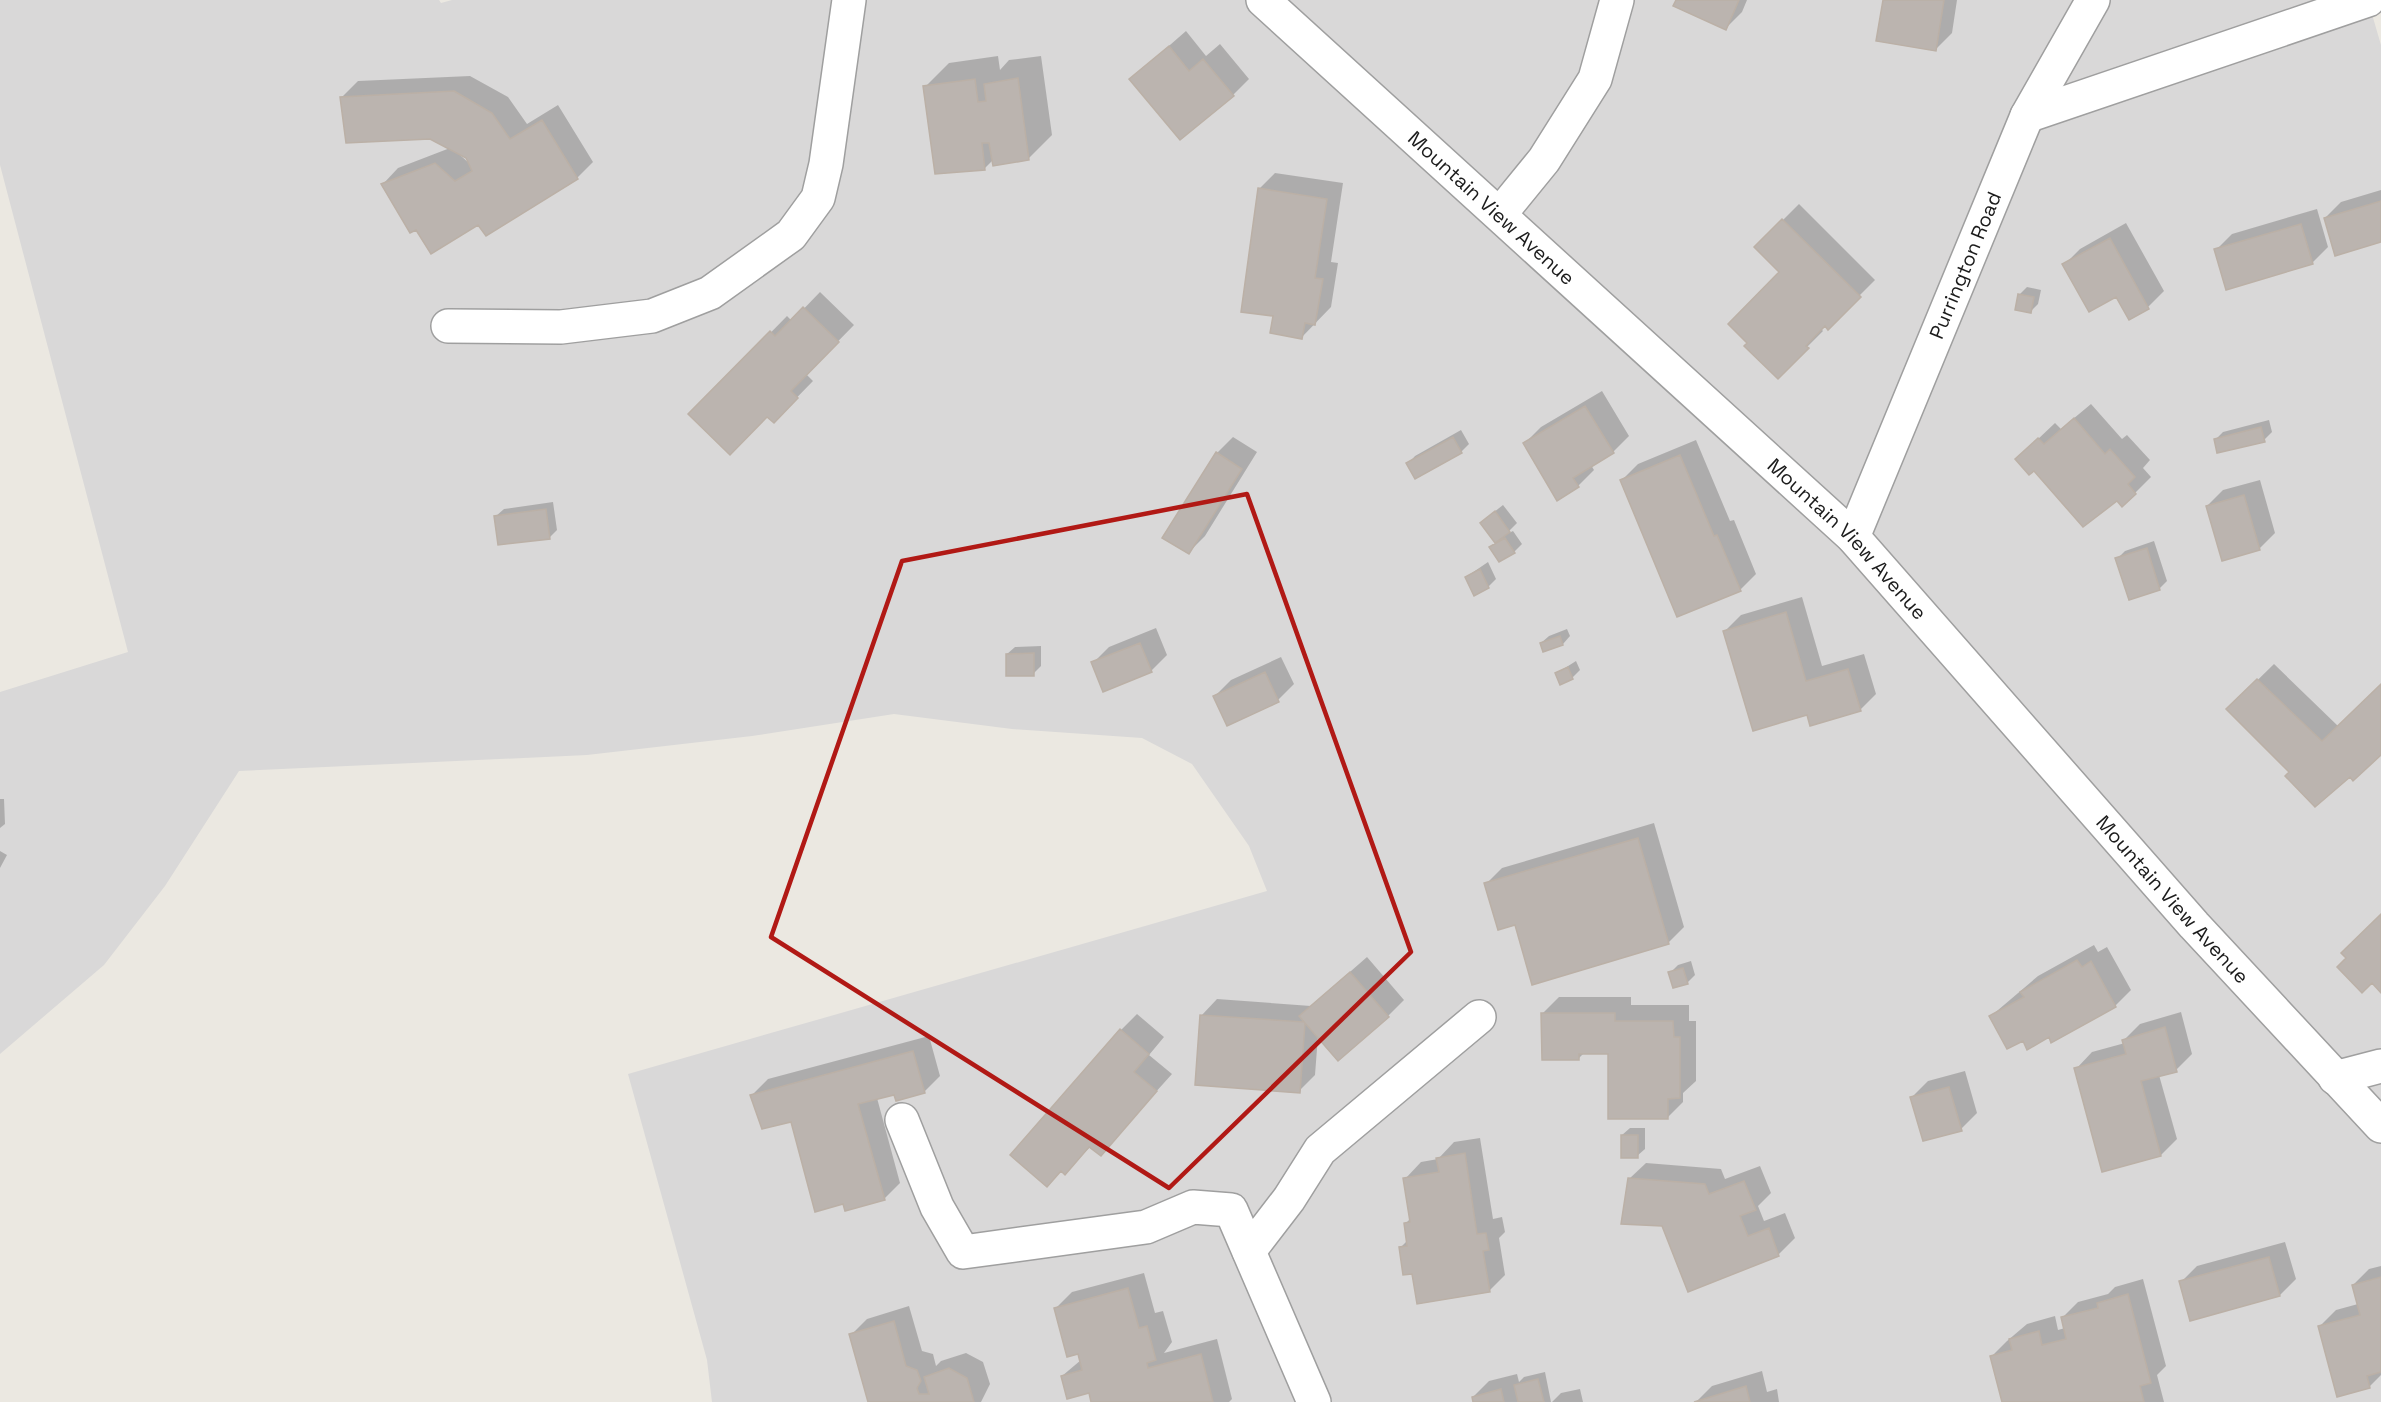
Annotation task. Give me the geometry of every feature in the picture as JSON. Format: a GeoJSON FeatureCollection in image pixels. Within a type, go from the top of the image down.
{"type":"FeatureCollection","features":[{"type":"Feature","properties":{"kind":"street"},"geometry":{"type":"LineString","coordinates":[[448,326],[561,327],[652,316],[710,293],[791,235],[818,198],[826,164],[849,0]]}},
{"type":"Feature","properties":{"kind":"street","name":"Mountain View Avenue"},"geometry":{"type":"LineString","coordinates":[[1263,0],[1853,537],[2194,925],[2381,1126]]}},
{"type":"Feature","properties":{"kind":"street"},"geometry":{"type":"LineString","coordinates":[[1500,214],[1544,160],[1595,79],[1617,0]]}},
{"type":"Feature","properties":{"kind":"street","name":"Purrington Road"},"geometry":{"type":"LineString","coordinates":[[1853,537],[2027,116],[2093,0]]}},
{"type":"Feature","properties":{"kind":"street"},"geometry":{"type":"LineString","coordinates":[[2027,116],[2368,0]]}},
{"type":"Feature","properties":{"kind":"street"},"geometry":{"type":"LineString","coordinates":[[1249,1251],[1289,1200],[1320,1150],[1479,1017]]}},
{"type":"Feature","properties":{"kind":"street"},"geometry":{"type":"LineString","coordinates":[[2335,1078],[2381,1066]]}},
{"type":"Feature","properties":{"kind":"street"},"geometry":{"type":"LineString","coordinates":[[902,1120],[937,1207],[963,1252],[1146,1227],[1193,1207],[1231,1210],[1314,1402]]}},
{"type":"Feature","properties":{"kind":"highlighted area"},"geometry":{"type":"Polygon","coordinates":[[[1247,494],[1411,952],[1169,1188],[771,937],[902,561],[1247,494]]]}},
{"type":"Feature","properties":{"kind":"shaded area"},"geometry":{"type":"Polygon","coordinates":[[[0,0],[439,0],[441,3],[452,0],[2381,0],[2369,4],[2381,45],[2381,1402],[712,1402],[707,1360],[628,1074],[1267,891],[1249,846],[1192,764],[1142,738],[1012,729],[894,714],[752,736],[587,755],[239,771],[165,886],[104,965],[0,1054],[0,692],[128,652],[0,165],[0,0]]]}},
{"type":"Feature","properties":{"kind":"building"},"geometry":{"type":"Polygon","coordinates":[[[1676,0],[1739,0],[1726,30],[1673,6],[1676,0]]]}},
{"type":"Feature","properties":{"kind":"building"},"geometry":{"type":"Polygon","coordinates":[[[1883,0],[1944,0],[1936,51],[1876,41],[1883,0]]]}},
{"type":"Feature","properties":{"kind":"building"},"geometry":{"type":"Polygon","coordinates":[[[1169,46],[1189,71],[1203,59],[1234,96],[1180,140],[1129,79],[1169,46]]]}},
{"type":"Feature","properties":{"kind":"building"},"geometry":{"type":"Polygon","coordinates":[[[1018,78],[1029,160],[993,166],[989,143],[982,143],[985,170],[935,174],[923,86],[975,79],[978,102],[986,101],[984,84],[1018,78]]]}},
{"type":"Feature","properties":{"kind":"building"},"geometry":{"type":"Polygon","coordinates":[[[454,91],[492,113],[510,139],[542,120],[578,179],[486,236],[478,225],[431,254],[416,230],[410,233],[381,184],[435,163],[455,181],[472,171],[466,158],[430,139],[346,143],[340,97],[454,91]]]}},
{"type":"Feature","properties":{"kind":"building"},"geometry":{"type":"Polygon","coordinates":[[[1258,188],[1327,199],[1315,278],[1323,279],[1315,325],[1305,323],[1302,339],[1270,333],[1273,316],[1241,312],[1258,188]]]}},
{"type":"Feature","properties":{"kind":"building"},"geometry":{"type":"Polygon","coordinates":[[[2381,201],[2381,242],[2335,256],[2324,218],[2381,201]]]}},
{"type":"Feature","properties":{"kind":"building"},"geometry":{"type":"Polygon","coordinates":[[[1782,219],[1861,297],[1828,330],[1825,326],[1806,346],[1809,348],[1778,379],[1744,346],[1747,343],[1728,324],[1779,272],[1754,247],[1782,219]]]}},
{"type":"Feature","properties":{"kind":"building"},"geometry":{"type":"Polygon","coordinates":[[[2301,224],[2313,264],[2226,290],[2214,249],[2301,224]]]}},
{"type":"Feature","properties":{"kind":"building"},"geometry":{"type":"Polygon","coordinates":[[[2110,238],[2149,309],[2129,320],[2116,297],[2089,312],[2062,264],[2110,238]]]}},
{"type":"Feature","properties":{"kind":"building"},"geometry":{"type":"Polygon","coordinates":[[[2018,294],[2034,297],[2031,313],[2015,310],[2018,294]]]}},
{"type":"Feature","properties":{"kind":"building"},"geometry":{"type":"Polygon","coordinates":[[[803,307],[839,342],[791,391],[798,398],[774,423],[767,417],[730,455],[688,414],[770,331],[775,336],[803,307]]]}},
{"type":"Feature","properties":{"kind":"building"},"geometry":{"type":"Polygon","coordinates":[[[1585,406],[1614,453],[1573,478],[1579,487],[1557,501],[1523,443],[1585,406]]]}},
{"type":"Feature","properties":{"kind":"building"},"geometry":{"type":"Polygon","coordinates":[[[2074,418],[2105,454],[2110,449],[2135,477],[2128,484],[2136,494],[2122,507],[2117,501],[2083,527],[2034,471],[2029,475],[2015,459],[2038,438],[2044,444],[2074,418]]]}},
{"type":"Feature","properties":{"kind":"building"},"geometry":{"type":"Polygon","coordinates":[[[2261,427],[2265,442],[2217,453],[2214,439],[2261,427]]]}},
{"type":"Feature","properties":{"kind":"building"},"geometry":{"type":"Polygon","coordinates":[[[1453,437],[1462,453],[1415,479],[1406,463],[1453,437]]]}},
{"type":"Feature","properties":{"kind":"building"},"geometry":{"type":"Polygon","coordinates":[[[1216,452],[1242,469],[1189,554],[1162,538],[1216,452]]]}},
{"type":"Feature","properties":{"kind":"building"},"geometry":{"type":"Polygon","coordinates":[[[1680,455],[1714,536],[1717,535],[1741,591],[1677,617],[1620,480],[1680,455]]]}},
{"type":"Feature","properties":{"kind":"building"},"geometry":{"type":"Polygon","coordinates":[[[2244,495],[2260,550],[2222,561],[2206,506],[2244,495]]]}},
{"type":"Feature","properties":{"kind":"building"},"geometry":{"type":"Polygon","coordinates":[[[546,509],[550,539],[498,545],[494,516],[546,509]]]}},
{"type":"Feature","properties":{"kind":"building"},"geometry":{"type":"Polygon","coordinates":[[[1495,511],[1510,532],[1495,543],[1480,523],[1495,511]]]}},
{"type":"Feature","properties":{"kind":"building"},"geometry":{"type":"Polygon","coordinates":[[[1505,538],[1515,553],[1499,562],[1489,547],[1505,538]]]}},
{"type":"Feature","properties":{"kind":"building"},"geometry":{"type":"Polygon","coordinates":[[[2147,548],[2160,590],[2129,600],[2115,558],[2147,548]]]}},
{"type":"Feature","properties":{"kind":"building"},"geometry":{"type":"Polygon","coordinates":[[[1480,569],[1489,588],[1474,596],[1465,577],[1480,569]]]}},
{"type":"Feature","properties":{"kind":"building"},"geometry":{"type":"Polygon","coordinates":[[[1786,612],[1806,681],[1848,669],[1861,711],[1810,726],[1807,715],[1753,731],[1723,631],[1786,612]]]}},
{"type":"Feature","properties":{"kind":"building"},"geometry":{"type":"Polygon","coordinates":[[[1560,636],[1563,645],[1543,652],[1540,643],[1560,636]]]}},
{"type":"Feature","properties":{"kind":"building"},"geometry":{"type":"Polygon","coordinates":[[[1140,643],[1152,672],[1103,692],[1091,662],[1140,643]]]}},
{"type":"Feature","properties":{"kind":"building"},"geometry":{"type":"Polygon","coordinates":[[[1034,653],[1034,676],[1006,676],[1006,654],[1034,653]]]}},
{"type":"Feature","properties":{"kind":"building"},"geometry":{"type":"Polygon","coordinates":[[[1568,667],[1573,679],[1560,685],[1555,673],[1568,667]]]}},
{"type":"Feature","properties":{"kind":"building"},"geometry":{"type":"Polygon","coordinates":[[[1265,672],[1279,702],[1227,726],[1213,696],[1265,672]]]}},
{"type":"Feature","properties":{"kind":"building"},"geometry":{"type":"Polygon","coordinates":[[[2257,679],[2322,741],[2381,684],[2381,755],[2353,781],[2350,777],[2315,807],[2285,776],[2289,772],[2226,709],[2257,679]]]}},
{"type":"Feature","properties":{"kind":"building"},"geometry":{"type":"Polygon","coordinates":[[[1638,838],[1669,944],[1532,985],[1515,925],[1498,930],[1484,883],[1638,838]]]}},
{"type":"Feature","properties":{"kind":"building"},"geometry":{"type":"Polygon","coordinates":[[[2381,914],[2381,993],[2372,983],[2362,993],[2337,967],[2346,958],[2341,953],[2381,914]]]}},
{"type":"Feature","properties":{"kind":"building"},"geometry":{"type":"Polygon","coordinates":[[[2077,960],[2082,967],[2091,961],[2116,1007],[2051,1043],[2049,1037],[2027,1050],[2023,1041],[2007,1049],[1989,1016],[2024,997],[2020,992],[2077,960]]]}},
{"type":"Feature","properties":{"kind":"building"},"geometry":{"type":"Polygon","coordinates":[[[1683,968],[1688,984],[1673,988],[1668,972],[1683,968]]]}},
{"type":"Feature","properties":{"kind":"building"},"geometry":{"type":"Polygon","coordinates":[[[1350,972],[1389,1017],[1338,1061],[1305,1023],[1300,1093],[1195,1085],[1200,1015],[1304,1022],[1299,1016],[1350,972]]]}},
{"type":"Feature","properties":{"kind":"building"},"geometry":{"type":"Polygon","coordinates":[[[1541,1013],[1615,1013],[1615,1021],[1673,1021],[1674,1037],[1680,1037],[1680,1098],[1668,1099],[1668,1119],[1608,1119],[1608,1054],[1579,1054],[1579,1060],[1542,1060],[1541,1013]]]}},
{"type":"Feature","properties":{"kind":"building"},"geometry":{"type":"Polygon","coordinates":[[[2165,1027],[2177,1072],[2141,1081],[2161,1156],[2102,1172],[2074,1068],[2126,1054],[2122,1040],[2165,1027]]]}},
{"type":"Feature","properties":{"kind":"building"},"geometry":{"type":"Polygon","coordinates":[[[1120,1029],[1149,1054],[1134,1072],[1157,1091],[1101,1156],[1089,1147],[1065,1175],[1061,1171],[1047,1187],[1010,1155],[1120,1029]]]}},
{"type":"Feature","properties":{"kind":"building"},"geometry":{"type":"Polygon","coordinates":[[[913,1051],[925,1093],[896,1101],[894,1095],[858,1104],[885,1200],[845,1211],[843,1204],[815,1212],[791,1122],[762,1129],[750,1095],[913,1051]]]}},
{"type":"Feature","properties":{"kind":"building"},"geometry":{"type":"Polygon","coordinates":[[[1949,1087],[1962,1131],[1923,1141],[1910,1097],[1949,1087]]]}},
{"type":"Feature","properties":{"kind":"building"},"geometry":{"type":"Polygon","coordinates":[[[1621,1135],[1638,1135],[1638,1158],[1621,1158],[1621,1135]]]}},
{"type":"Feature","properties":{"kind":"building"},"geometry":{"type":"Polygon","coordinates":[[[1465,1153],[1477,1234],[1486,1233],[1489,1250],[1483,1251],[1490,1292],[1417,1304],[1412,1274],[1403,1275],[1399,1247],[1407,1246],[1404,1223],[1410,1222],[1403,1178],[1439,1172],[1436,1158],[1465,1153]]]}},
{"type":"Feature","properties":{"kind":"building"},"geometry":{"type":"Polygon","coordinates":[[[1628,1178],[1705,1184],[1709,1194],[1744,1181],[1756,1210],[1740,1216],[1748,1236],[1769,1228],[1779,1256],[1688,1292],[1662,1226],[1621,1224],[1628,1178]]]}},
{"type":"Feature","properties":{"kind":"building"},"geometry":{"type":"Polygon","coordinates":[[[2269,1257],[2280,1296],[2190,1321],[2179,1281],[2269,1257]]]}},
{"type":"Feature","properties":{"kind":"building"},"geometry":{"type":"Polygon","coordinates":[[[2381,1277],[2381,1372],[2367,1376],[2370,1388],[2337,1397],[2318,1326],[2360,1315],[2352,1285],[2381,1277]]]}},
{"type":"Feature","properties":{"kind":"building"},"geometry":{"type":"Polygon","coordinates":[[[1128,1288],[1139,1328],[1147,1326],[1156,1360],[1147,1363],[1148,1368],[1201,1354],[1213,1402],[1091,1402],[1089,1393],[1067,1399],[1061,1376],[1082,1370],[1078,1354],[1067,1357],[1054,1308],[1128,1288]]]}},
{"type":"Feature","properties":{"kind":"building"},"geometry":{"type":"Polygon","coordinates":[[[2128,1294],[2151,1383],[2140,1386],[2144,1402],[2002,1402],[1990,1356],[2012,1350],[2009,1339],[2039,1331],[2042,1345],[2066,1339],[2061,1317],[2098,1308],[2097,1303],[2128,1294]]]}},
{"type":"Feature","properties":{"kind":"building"},"geometry":{"type":"Polygon","coordinates":[[[894,1321],[906,1366],[917,1370],[921,1381],[917,1388],[919,1394],[929,1394],[924,1377],[949,1368],[967,1378],[974,1402],[868,1402],[849,1334],[894,1321]]]}},
{"type":"Feature","properties":{"kind":"building"},"geometry":{"type":"Polygon","coordinates":[[[1538,1379],[1544,1402],[1518,1402],[1514,1385],[1538,1379]]]}},
{"type":"Feature","properties":{"kind":"building"},"geometry":{"type":"Polygon","coordinates":[[[1746,1386],[1750,1402],[1694,1402],[1746,1386]]]}},
{"type":"Feature","properties":{"kind":"building"},"geometry":{"type":"Polygon","coordinates":[[[1501,1389],[1504,1402],[1473,1402],[1472,1397],[1501,1389]]]}}]}
